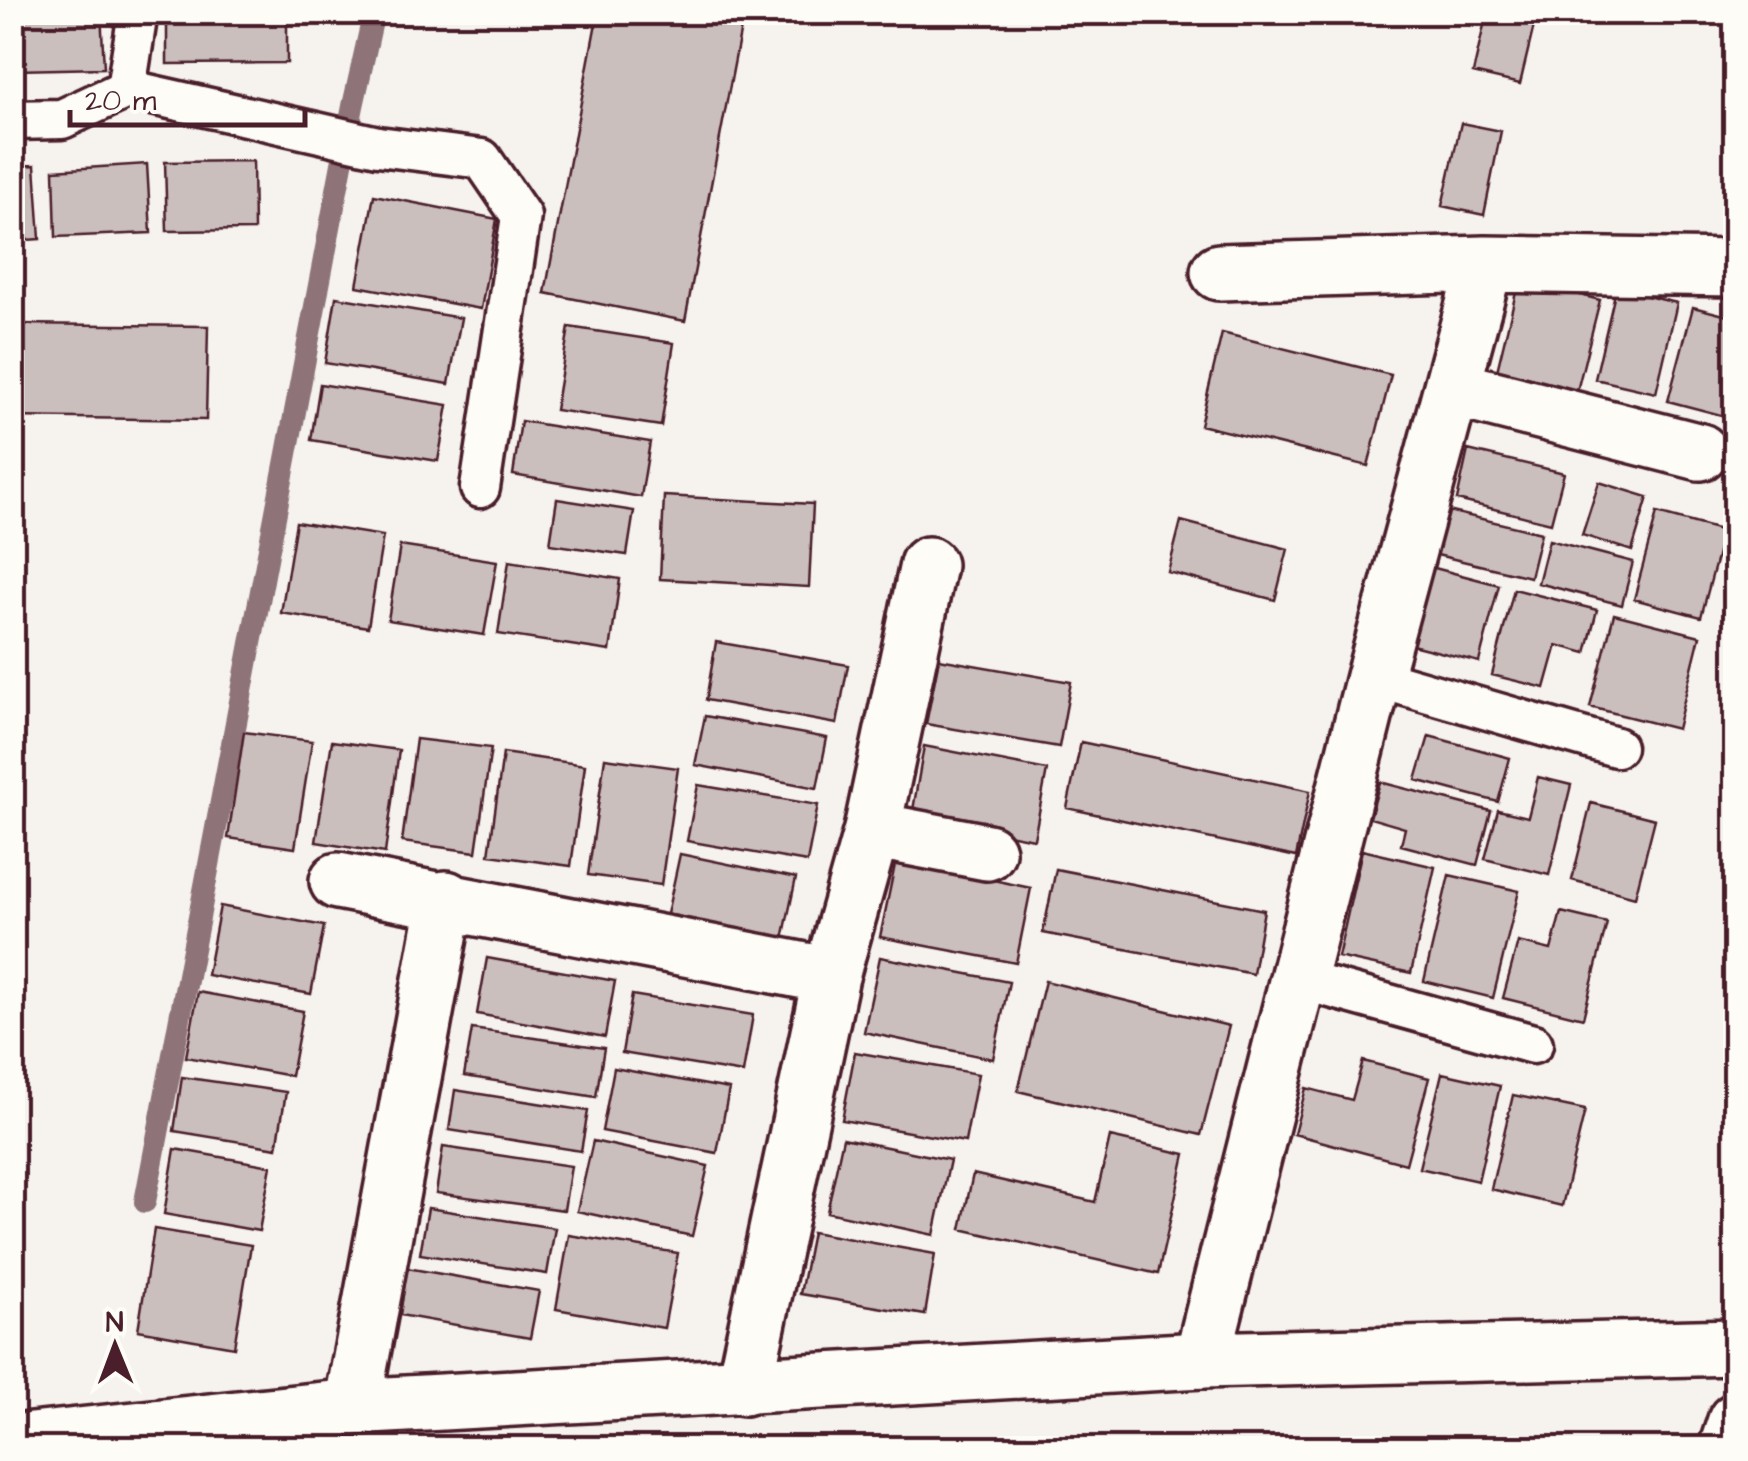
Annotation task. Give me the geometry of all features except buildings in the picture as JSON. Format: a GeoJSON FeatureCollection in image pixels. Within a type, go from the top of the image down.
{"type":"FeatureCollection","features":[{"type":"Feature","properties":{"kind":"street"},"geometry":{"type":"LineString","coordinates":[[1202,1360],[1374,677],[1454,389],[1484,264]]}},
{"type":"Feature","properties":{"kind":"street"},"geometry":{"type":"LineString","coordinates":[[1219,272],[1484,264],[1736,268]]}},
{"type":"Feature","properties":{"kind":"street"},"geometry":{"type":"LineString","coordinates":[[1454,389],[1700,452]]}},
{"type":"Feature","properties":{"kind":"street"},"geometry":{"type":"LineString","coordinates":[[744,1387],[831,976],[872,830],[928,566]]}},
{"type":"Feature","properties":{"kind":"street"},"geometry":{"type":"LineString","coordinates":[[872,830],[987,852]]}},
{"type":"Feature","properties":{"kind":"street"},"geometry":{"type":"LineString","coordinates":[[338,880],[831,976]]}},
{"type":"Feature","properties":{"kind":"street"},"geometry":{"type":"LineString","coordinates":[[352,1407],[446,900]]}},
{"type":"Feature","properties":{"kind":"street"},"geometry":{"type":"LineString","coordinates":[[12,1443],[352,1407],[1202,1360],[1736,1347]]}},
{"type":"Feature","properties":{"kind":"street"},"geometry":{"type":"LineString","coordinates":[[1727,1448],[1736,1420]]}},
{"type":"Feature","properties":{"kind":"lane"},"geometry":{"type":"LineString","coordinates":[[126,89],[138,12]]}},
{"type":"Feature","properties":{"kind":"lane"},"geometry":{"type":"LineString","coordinates":[[12,120],[62,119],[126,89],[378,146],[482,160],[521,216],[480,488]]}},
{"type":"Feature","properties":{"kind":"lane"},"geometry":{"type":"LineString","coordinates":[[1374,677],[1616,747]]}},
{"type":"Feature","properties":{"kind":"lane"},"geometry":{"type":"LineString","coordinates":[[1298,979],[1534,1044]]}},
{"type":"Feature","properties":{"kind":"waterway"},"geometry":{"type":"LineString","coordinates":[[145,1202],[374,12]]}}]}
